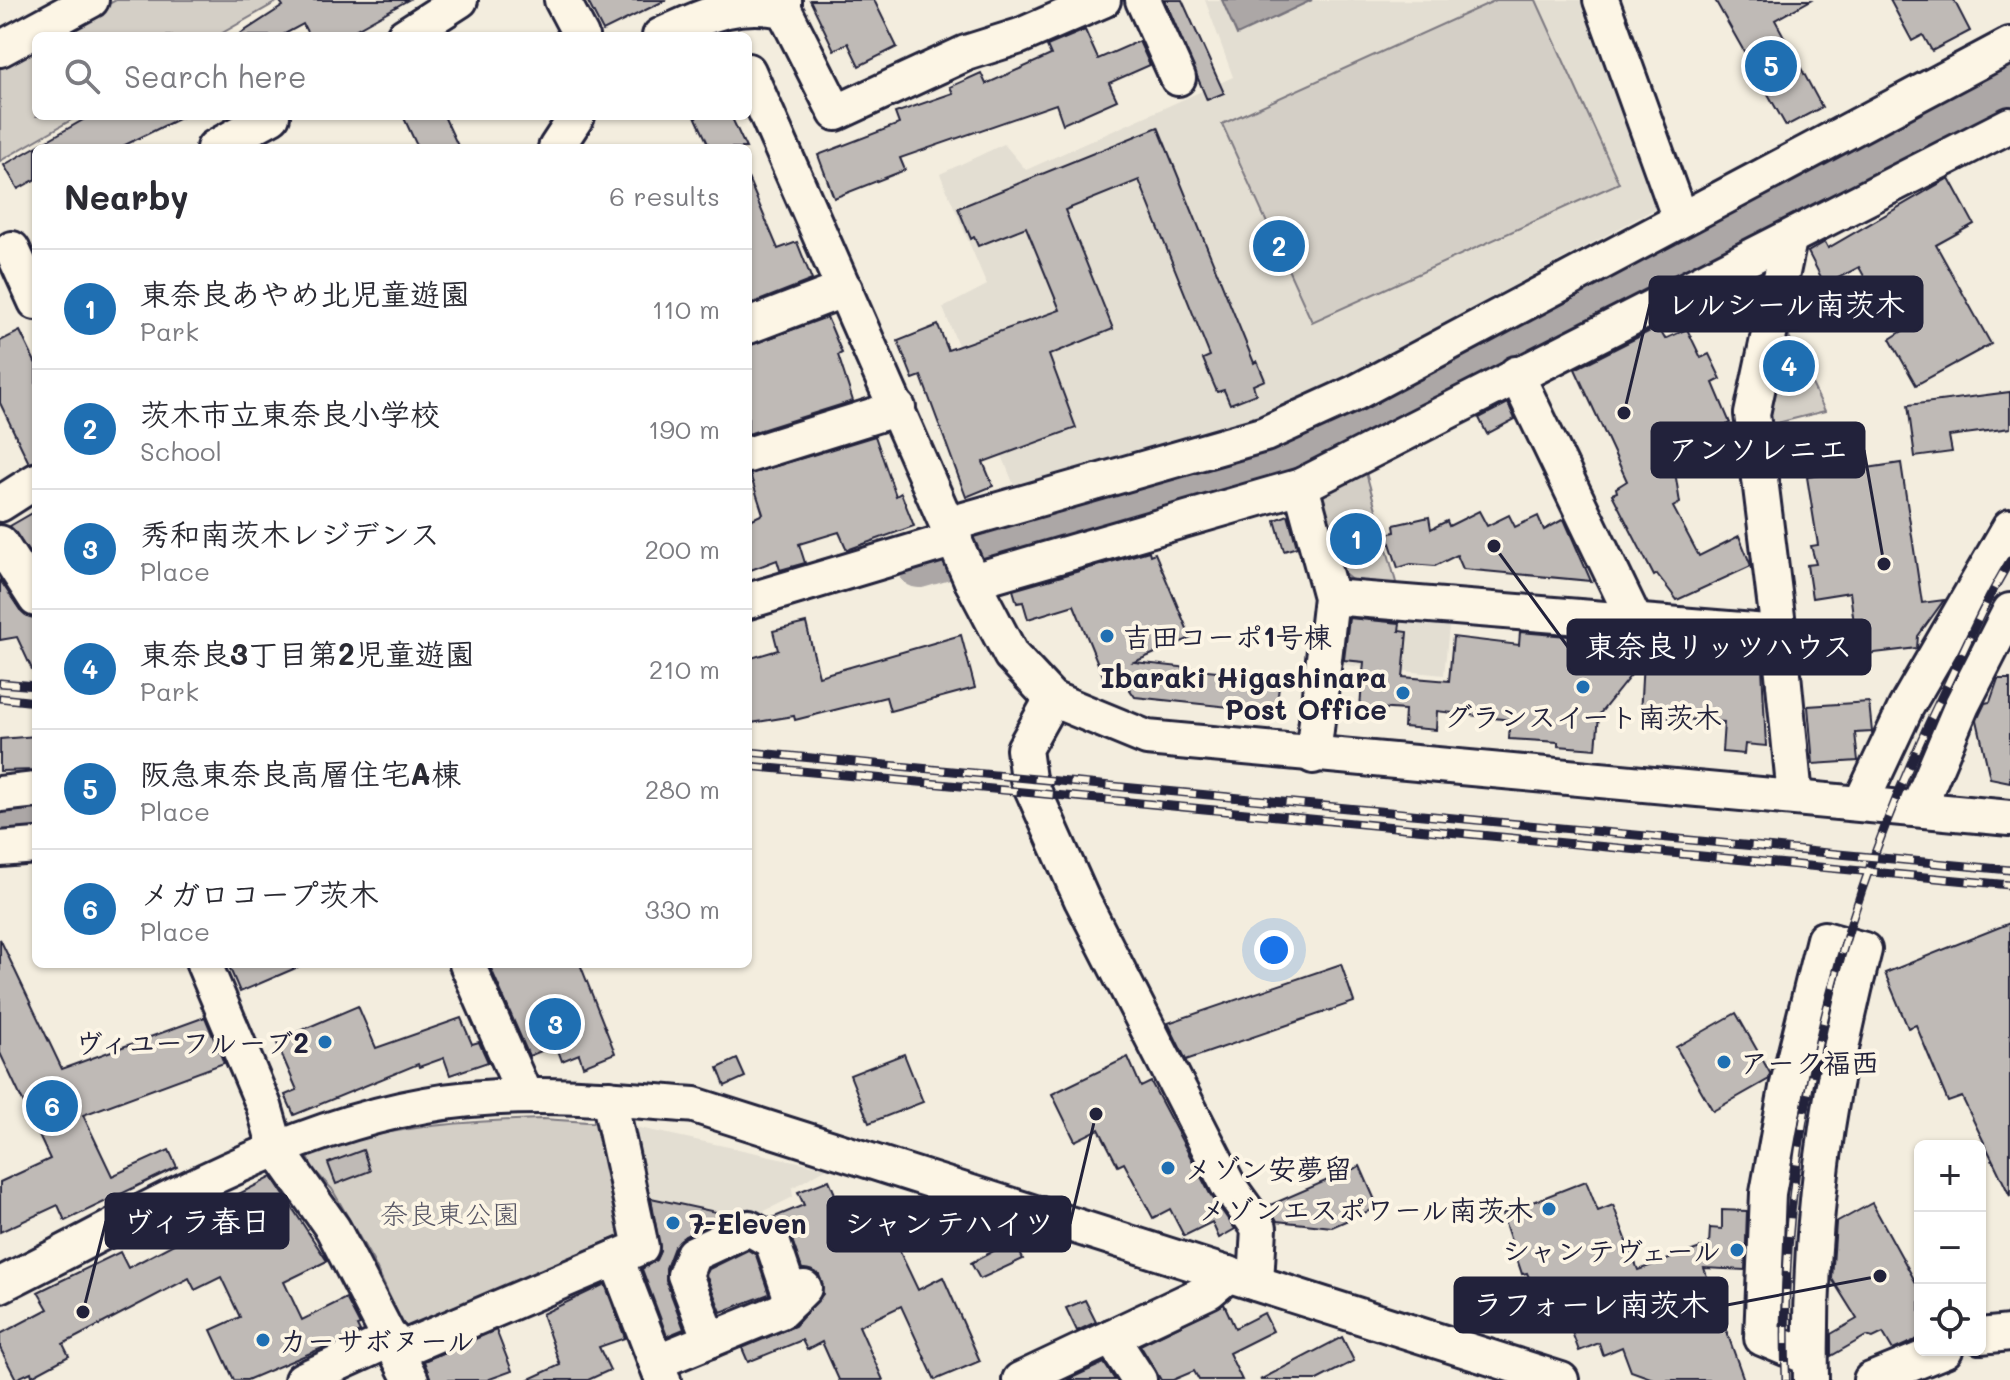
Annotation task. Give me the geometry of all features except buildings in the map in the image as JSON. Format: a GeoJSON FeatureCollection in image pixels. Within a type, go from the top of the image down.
{"type":"FeatureCollection","features":[{"type":"Feature","properties":{"kind":"street"},"geometry":{"type":"LineString","coordinates":[[0,49],[91,0]]}},
{"type":"Feature","properties":{"kind":"street"},"geometry":{"type":"LineString","coordinates":[[410,32],[460,0]]}},
{"type":"Feature","properties":{"kind":"street"},"geometry":{"type":"LineString","coordinates":[[562,0],[579,32]]}},
{"type":"Feature","properties":{"kind":"street"},"geometry":{"type":"LineString","coordinates":[[672,32],[755,3],[784,5],[836,113],[966,53],[1020,36],[1103,0]]}},
{"type":"Feature","properties":{"kind":"street"},"geometry":{"type":"LineString","coordinates":[[1143,0],[1178,78]]}},
{"type":"Feature","properties":{"kind":"street"},"geometry":{"type":"LineString","coordinates":[[1601,0],[1680,219]]}},
{"type":"Feature","properties":{"kind":"street"},"geometry":{"type":"LineString","coordinates":[[752,600],[952,532],[1265,434],[1355,393],[2010,45]]}},
{"type":"Feature","properties":{"kind":"street"},"geometry":{"type":"LineString","coordinates":[[752,80],[971,578],[1011,655],[1052,699],[1147,738],[1313,756],[2010,818]]}},
{"type":"Feature","properties":{"kind":"street"},"geometry":{"type":"LineString","coordinates":[[221,144],[265,120]]}},
{"type":"Feature","properties":{"kind":"street"},"geometry":{"type":"LineString","coordinates":[[559,144],[574,120]]}},
{"type":"Feature","properties":{"kind":"street"},"geometry":{"type":"LineString","coordinates":[[971,578],[1301,486],[2010,125]]}},
{"type":"Feature","properties":{"kind":"street"},"geometry":{"type":"LineString","coordinates":[[1789,240],[1752,414],[1795,797]]}},
{"type":"Feature","properties":{"kind":"street"},"geometry":{"type":"LineString","coordinates":[[16,247],[32,291]]}},
{"type":"Feature","properties":{"kind":"street"},"geometry":{"type":"LineString","coordinates":[[752,324],[845,289]]}},
{"type":"Feature","properties":{"kind":"street"},"geometry":{"type":"LineString","coordinates":[[1516,374],[1634,619]]}},
{"type":"Feature","properties":{"kind":"street"},"geometry":{"type":"LineString","coordinates":[[752,454],[898,408]]}},
{"type":"Feature","properties":{"kind":"street"},"geometry":{"type":"LineString","coordinates":[[0,504],[32,484]]}},
{"type":"Feature","properties":{"kind":"street"},"geometry":{"type":"LineString","coordinates":[[1301,486],[1331,597],[1313,756]]}},
{"type":"Feature","properties":{"kind":"street"},"geometry":{"type":"LineString","coordinates":[[1861,803],[1906,707],[1998,572],[2010,527]]}},
{"type":"Feature","properties":{"kind":"street"},"geometry":{"type":"LineString","coordinates":[[0,543],[32,593]]}},
{"type":"Feature","properties":{"kind":"street"},"geometry":{"type":"LineString","coordinates":[[1331,597],[1779,633]]}},
{"type":"Feature","properties":{"kind":"street"},"geometry":{"type":"LineString","coordinates":[[1918,809],[1962,705],[2010,611]]}},
{"type":"Feature","properties":{"kind":"street"},"geometry":{"type":"LineString","coordinates":[[1052,699],[1024,749],[1028,779],[1082,900],[1221,1171],[1259,1228],[1243,1279]]}},
{"type":"Feature","properties":{"kind":"street"},"geometry":{"type":"LineString","coordinates":[[0,794],[32,790]]}},
{"type":"Feature","properties":{"kind":"street"},"geometry":{"type":"LineString","coordinates":[[0,849],[32,846]]}},
{"type":"Feature","properties":{"kind":"street"},"geometry":{"type":"LineString","coordinates":[[1824,939],[1864,950],[1835,1080],[1818,1186],[1810,1277],[1811,1369],[1762,1338],[1768,1193],[1787,1088],[1824,939]]}},
{"type":"Feature","properties":{"kind":"street"},"geometry":{"type":"LineString","coordinates":[[206,968],[264,1106],[276,1148],[333,1229],[400,1357]]}},
{"type":"Feature","properties":{"kind":"street"},"geometry":{"type":"LineString","coordinates":[[469,968],[525,1096]]}},
{"type":"Feature","properties":{"kind":"street"},"geometry":{"type":"LineString","coordinates":[[0,1285],[276,1148],[361,1119],[468,1099],[525,1096],[609,1098],[694,1105],[1553,1379]]}},
{"type":"Feature","properties":{"kind":"street"},"geometry":{"type":"LineString","coordinates":[[302,1380],[400,1357],[641,1247],[609,1098]]}},
{"type":"Feature","properties":{"kind":"street"},"geometry":{"type":"LineString","coordinates":[[616,1258],[660,1371],[710,1340],[781,1311],[798,1294],[772,1241],[749,1228],[693,1254],[685,1275],[710,1340]]}},
{"type":"Feature","properties":{"kind":"street"},"geometry":{"type":"LineString","coordinates":[[1020,1380],[1209,1291],[1243,1279]]}},
{"type":"Feature","properties":{"kind":"street"},"geometry":{"type":"LineString","coordinates":[[1986,1335],[2010,1333]]}},
{"type":"Feature","properties":{"kind":"street"},"geometry":{"type":"LineString","coordinates":[[1111,1337],[1139,1380]]}},
{"type":"Feature","properties":{"kind":"street"},"geometry":{"type":"LineString","coordinates":[[1871,1380],[1930,1356]]}},
{"type":"Feature","properties":{"kind":"shaded area"},"geometry":{"type":"Polygon","coordinates":[[[1205,0],[1596,0],[1662,205],[1349,375],[1258,418],[1015,488],[943,308],[987,285],[940,174],[1004,144],[1026,170],[1233,77],[1205,0]]]}},
{"type":"Feature","properties":{"kind":"shaded area"},"geometry":{"type":"Polygon","coordinates":[[[1222,0],[1312,0],[1237,35],[1222,0]]]}},
{"type":"Feature","properties":{"kind":"shaded area"},"geometry":{"type":"Polygon","coordinates":[[[1353,606],[1450,616],[1444,675],[1335,664],[1340,616],[1353,606]]]}},
{"type":"Feature","properties":{"kind":"shaded area"},"geometry":{"type":"Polygon","coordinates":[[[621,1124],[827,1168],[792,1188],[793,1197],[638,1274],[621,1124]]]}},
{"type":"Feature","properties":{"kind":"green space"},"geometry":{"type":"Polygon","coordinates":[[[116,0],[280,0],[224,32],[56,32],[116,0]]]}},
{"type":"Feature","properties":{"kind":"green space"},"geometry":{"type":"Polygon","coordinates":[[[1496,0],[1536,0],[1619,183],[1312,322],[1222,124],[1496,0]]]}},
{"type":"Feature","properties":{"kind":"green space"},"geometry":{"type":"Polygon","coordinates":[[[32,45],[32,120],[71,120],[0,161],[0,62],[32,45]]]}},
{"type":"Feature","properties":{"kind":"green space"},"geometry":{"type":"Polygon","coordinates":[[[1786,330],[1825,411],[1769,425],[1766,401],[1786,330]]]}},
{"type":"Feature","properties":{"kind":"green space"},"geometry":{"type":"Polygon","coordinates":[[[1365,469],[1397,586],[1354,582],[1337,568],[1318,509],[1324,490],[1365,469]]]}},
{"type":"Feature","properties":{"kind":"green space","name":"奈良東公園"},"geometry":{"type":"Polygon","coordinates":[[[543,1119],[603,1123],[626,1233],[405,1329],[373,1261],[332,1189],[313,1169],[307,1154],[364,1137],[424,1127],[543,1119]]]}},
{"type":"Feature","properties":{"kind":"waterway"},"geometry":{"type":"LineString","coordinates":[[919,566],[1286,460],[2010,82]]}},
{"type":"Feature","properties":{"kind":"waterway"},"geometry":{"type":"LineString","coordinates":[[0,824],[32,821]]}},
{"type":"Feature","properties":{"kind":"railway"},"geometry":{"type":"LineString","coordinates":[[1786,1380],[1786,1289],[1792,1199],[1805,1110],[1823,1022],[1847,936],[1909,767],[1977,622],[2010,561]]}},
{"type":"Feature","properties":{"kind":"railway"},"geometry":{"type":"LineString","coordinates":[[0,683],[32,686]]}},
{"type":"Feature","properties":{"kind":"railway"},"geometry":{"type":"LineString","coordinates":[[0,698],[32,702]]}},
{"type":"Feature","properties":{"kind":"railway"},"geometry":{"type":"LineString","coordinates":[[752,752],[2010,870]]}},
{"type":"Feature","properties":{"kind":"railway"},"geometry":{"type":"LineString","coordinates":[[752,766],[2010,885]]}},
{"type":"Feature","properties":{"kind":"place","name":"阪急東奈良高層住宅A棟"},"geometry":{"type":"Point","coordinates":[1771,66]}},
{"type":"Feature","properties":{"kind":"place","name":"茨木市立東奈良小学校"},"geometry":{"type":"Point","coordinates":[1279,246]}},
{"type":"Feature","properties":{"kind":"place","name":"東奈良3丁目第2児童遊園"},"geometry":{"type":"Point","coordinates":[1789,366]}},
{"type":"Feature","properties":{"kind":"place","name":"レルシール南茨木"},"geometry":{"type":"Point","coordinates":[1624,413]}},
{"type":"Feature","properties":{"kind":"place","name":"東奈良あやめ北児童遊園"},"geometry":{"type":"Point","coordinates":[1356,539]}},
{"type":"Feature","properties":{"kind":"place","name":"東奈良リッツハウス"},"geometry":{"type":"Point","coordinates":[1494,546]}},
{"type":"Feature","properties":{"kind":"place","name":"アンソレニエ"},"geometry":{"type":"Point","coordinates":[1884,564]}},
{"type":"Feature","properties":{"kind":"place","name":"吉田コーポ1号棟"},"geometry":{"type":"Point","coordinates":[1107,636]}},
{"type":"Feature","properties":{"kind":"place","name":"グランスイート南茨木"},"geometry":{"type":"Point","coordinates":[1583,687]}},
{"type":"Feature","properties":{"kind":"place","name":"Ibaraki Higashinara Post Office"},"geometry":{"type":"Point","coordinates":[1403,693]}},
{"type":"Feature","properties":{"kind":"place","name":"秀和南茨木レジデンス"},"geometry":{"type":"Point","coordinates":[555,1024]}},
{"type":"Feature","properties":{"kind":"place","name":"ヴィユーフルーブ2"},"geometry":{"type":"Point","coordinates":[325,1042]}},
{"type":"Feature","properties":{"kind":"place","name":"アーク福西"},"geometry":{"type":"Point","coordinates":[1724,1062]}},
{"type":"Feature","properties":{"kind":"place","name":"メガロコープ茨木"},"geometry":{"type":"Point","coordinates":[52,1106]}},
{"type":"Feature","properties":{"kind":"place","name":"シャンテハイツ"},"geometry":{"type":"Point","coordinates":[1096,1114]}},
{"type":"Feature","properties":{"kind":"place","name":"メゾン安夢留"},"geometry":{"type":"Point","coordinates":[1168,1168]}},
{"type":"Feature","properties":{"kind":"place","name":"メゾンエスポワール南茨木"},"geometry":{"type":"Point","coordinates":[1549,1209]}},
{"type":"Feature","properties":{"kind":"place","name":"7-Eleven"},"geometry":{"type":"Point","coordinates":[673,1223]}},
{"type":"Feature","properties":{"kind":"place","name":"シャンテヴェール"},"geometry":{"type":"Point","coordinates":[1737,1250]}},
{"type":"Feature","properties":{"kind":"place","name":"ラフォーレ南茨木"},"geometry":{"type":"Point","coordinates":[1880,1276]}},
{"type":"Feature","properties":{"kind":"place","name":"ヴィラ春日"},"geometry":{"type":"Point","coordinates":[83,1312]}},
{"type":"Feature","properties":{"kind":"place","name":"カーサボヌール"},"geometry":{"type":"Point","coordinates":[263,1340]}}]}
